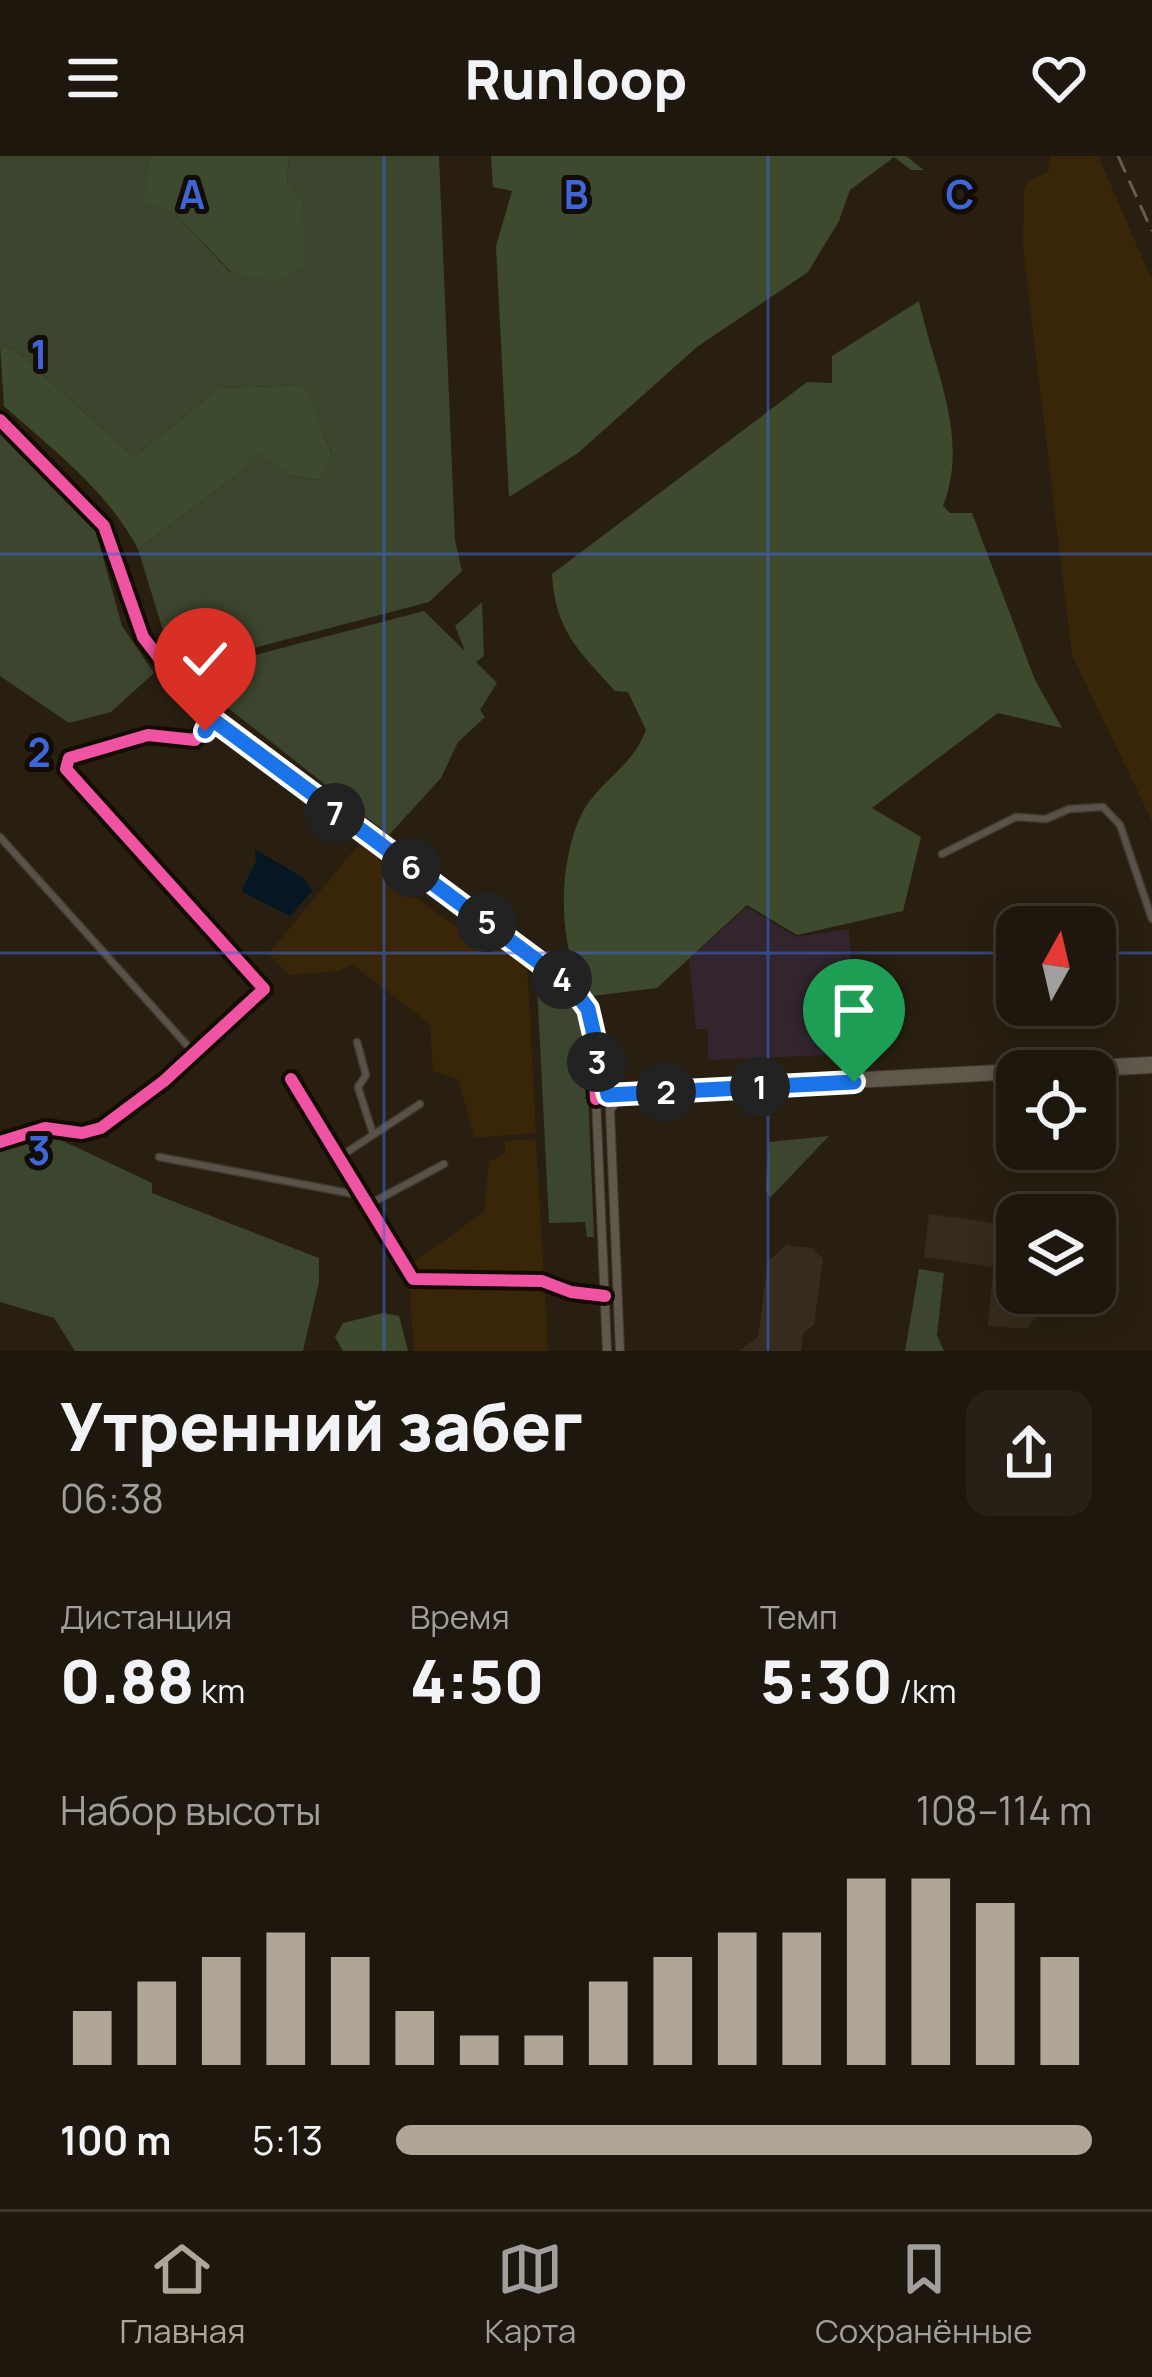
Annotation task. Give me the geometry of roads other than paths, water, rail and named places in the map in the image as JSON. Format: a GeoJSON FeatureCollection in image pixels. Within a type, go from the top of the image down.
{"type":"FeatureCollection","features":[{"type":"Feature","properties":{"kind":"main road"},"geometry":{"type":"LineString","coordinates":[[607,1351],[601,1092],[1134,1062],[1152,1065]]}},
{"type":"Feature","properties":{"kind":"main road"},"geometry":{"type":"LineString","coordinates":[[1116,1069],[1152,1065]]}},
{"type":"Feature","properties":{"kind":"main road"},"geometry":{"type":"LineString","coordinates":[[620,1351],[610,1110],[626,1090],[996,1076]]}},
{"type":"Feature","properties":{"kind":"street"},"geometry":{"type":"LineString","coordinates":[[0,420],[104,526],[143,638],[189,699],[571,986],[588,1009],[601,1092],[610,1110]]}},
{"type":"Feature","properties":{"kind":"street"},"geometry":{"type":"LineString","coordinates":[[0,1142],[45,1128],[82,1133],[101,1128],[195,1054],[263,989],[66,769],[70,758],[148,735],[195,740],[212,719]]}},
{"type":"Feature","properties":{"kind":"street"},"geometry":{"type":"LineString","coordinates":[[942,854],[1016,817],[1046,819],[1070,808],[1103,807],[1120,825],[1152,919]]}},
{"type":"Feature","properties":{"kind":"street"},"geometry":{"type":"LineString","coordinates":[[0,836],[195,1054]]}},
{"type":"Feature","properties":{"kind":"street"},"geometry":{"type":"LineString","coordinates":[[357,1042],[366,1075],[358,1087],[374,1135]]}},
{"type":"Feature","properties":{"kind":"street"},"geometry":{"type":"LineString","coordinates":[[595,1055],[601,1092]]}},
{"type":"Feature","properties":{"kind":"street"},"geometry":{"type":"LineString","coordinates":[[601,1073],[626,1090]]}},
{"type":"Feature","properties":{"kind":"street"},"geometry":{"type":"LineString","coordinates":[[291,1079],[413,1279],[542,1281],[572,1292],[605,1296]]}},
{"type":"Feature","properties":{"kind":"street"},"geometry":{"type":"LineString","coordinates":[[337,1159],[420,1103]]}},
{"type":"Feature","properties":{"kind":"street"},"geometry":{"type":"LineString","coordinates":[[159,1157],[358,1195]]}},
{"type":"Feature","properties":{"kind":"street"},"geometry":{"type":"LineString","coordinates":[[366,1206],[444,1164]]}},
{"type":"Feature","properties":{"kind":"street"},"geometry":{"type":"LineString","coordinates":[[607,1351],[620,1351]]}},
{"type":"Feature","properties":{"kind":"water"},"geometry":{"type":"Polygon","coordinates":[[[255,849],[305,879],[312,891],[290,916],[241,891],[256,862],[255,849]]]}},
{"type":"Feature","properties":{"kind":"railway"},"geometry":{"type":"LineString","coordinates":[[1118,156],[1152,231]]}}]}
